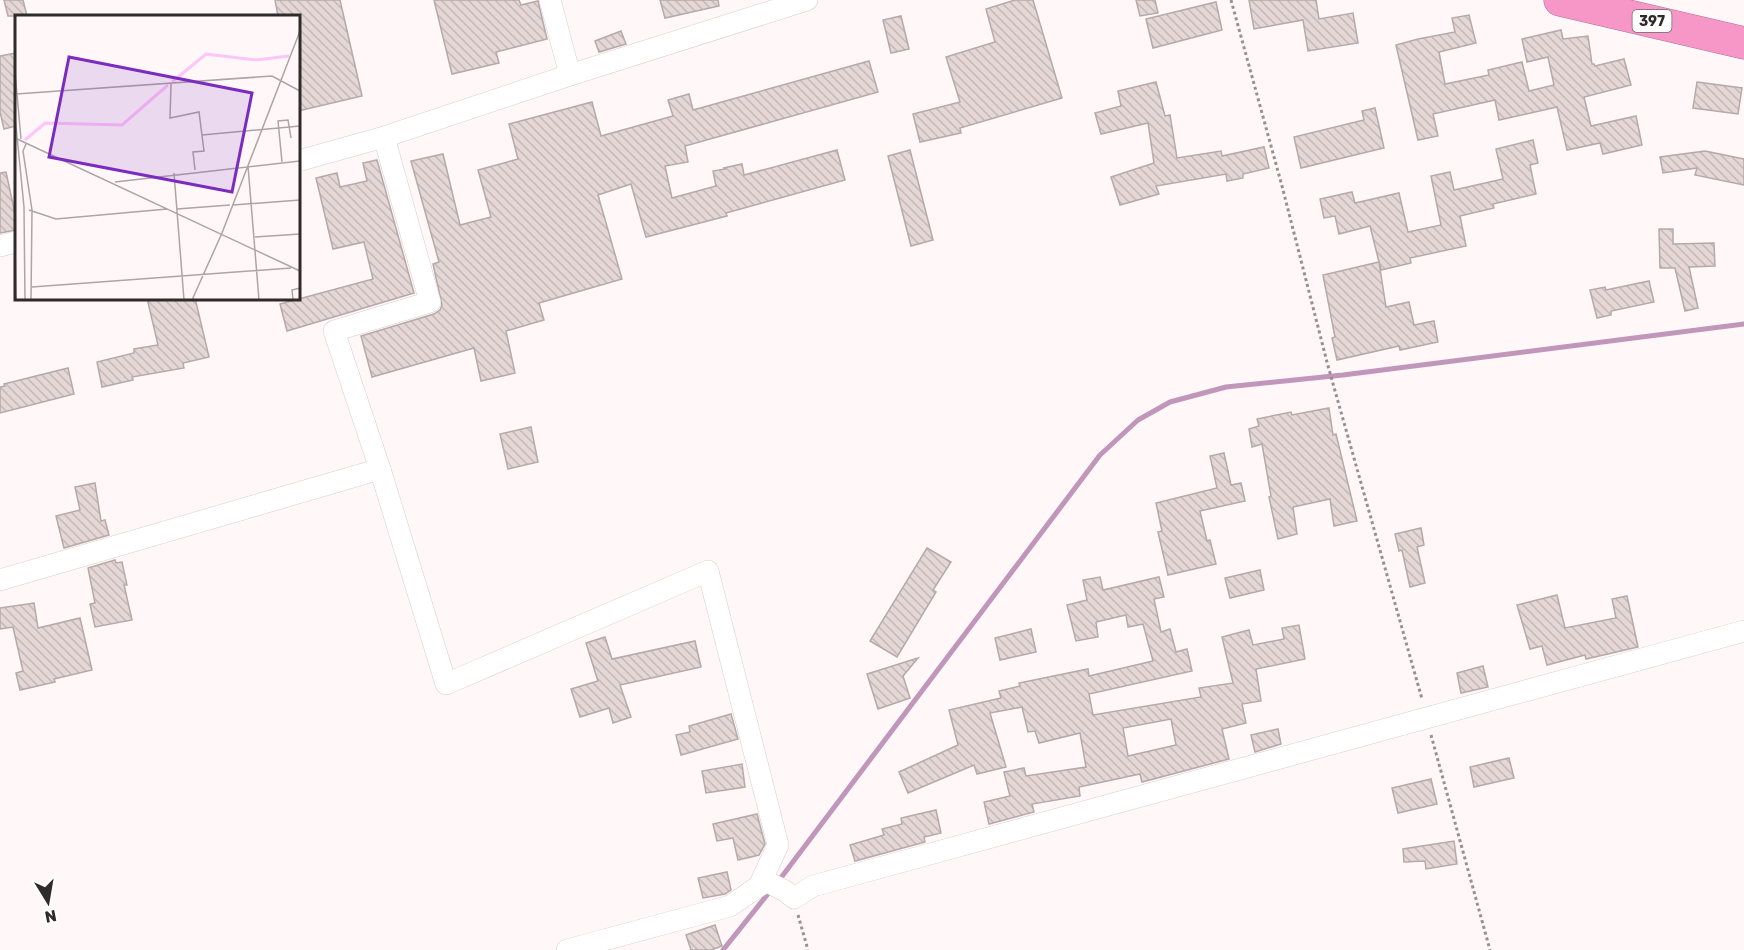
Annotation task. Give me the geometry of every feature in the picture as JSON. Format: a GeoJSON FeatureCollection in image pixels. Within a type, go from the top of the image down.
{"type":"FeatureCollection","features":[{"type":"Feature","properties":{"kind":"highway","name":"397"},"geometry":{"type":"LineString","coordinates":[[1560,0],[1744,43]]}},
{"type":"Feature","properties":{"kind":"street"},"geometry":{"type":"LineString","coordinates":[[550,0],[570,75]]}},
{"type":"Feature","properties":{"kind":"street"},"geometry":{"type":"LineString","coordinates":[[300,160],[384,137],[807,0]]}},
{"type":"Feature","properties":{"kind":"street"},"geometry":{"type":"LineString","coordinates":[[384,137],[430,302],[334,331],[380,469],[446,684],[708,571],[778,845],[776,889]]}},
{"type":"Feature","properties":{"kind":"street"},"geometry":{"type":"LineString","coordinates":[[0,246],[15,242]]}},
{"type":"Feature","properties":{"kind":"street"},"geometry":{"type":"LineString","coordinates":[[0,580],[380,469]]}},
{"type":"Feature","properties":{"kind":"street"},"geometry":{"type":"LineString","coordinates":[[567,950],[730,906],[776,889],[813,886],[1744,631]]}},
{"type":"Feature","properties":{"kind":"path"},"geometry":{"type":"LineString","coordinates":[[1231,0],[1328,366],[1490,950]]}},
{"type":"Feature","properties":{"kind":"path"},"geometry":{"type":"LineString","coordinates":[[776,889],[808,950]]}},
{"type":"Feature","properties":{"kind":"building"},"geometry":{"type":"Polygon","coordinates":[[[4,0],[23,0],[27,15],[8,16],[4,0]]]}},
{"type":"Feature","properties":{"kind":"building"},"geometry":{"type":"Polygon","coordinates":[[[275,0],[340,0],[362,96],[300,111],[300,15],[278,15],[275,0]]]}},
{"type":"Feature","properties":{"kind":"building"},"geometry":{"type":"Polygon","coordinates":[[[434,0],[519,0],[521,5],[538,1],[547,39],[496,52],[499,63],[452,74],[434,0]]]}},
{"type":"Feature","properties":{"kind":"building"},"geometry":{"type":"Polygon","coordinates":[[[660,0],[718,0],[719,6],[665,18],[660,0]]]}},
{"type":"Feature","properties":{"kind":"building"},"geometry":{"type":"Polygon","coordinates":[[[1015,0],[1033,0],[1062,98],[960,128],[961,133],[920,142],[913,114],[960,102],[946,57],[995,42],[986,9],[1015,0]]]}},
{"type":"Feature","properties":{"kind":"building"},"geometry":{"type":"Polygon","coordinates":[[[1136,0],[1155,0],[1158,13],[1140,16],[1136,0]]]}},
{"type":"Feature","properties":{"kind":"building"},"geometry":{"type":"Polygon","coordinates":[[[1249,0],[1316,0],[1319,19],[1353,13],[1358,43],[1308,51],[1303,20],[1254,29],[1249,0]]]}},
{"type":"Feature","properties":{"kind":"building"},"geometry":{"type":"Polygon","coordinates":[[[1216,2],[1222,30],[1153,48],[1146,19],[1216,2]]]}},
{"type":"Feature","properties":{"kind":"building"},"geometry":{"type":"Polygon","coordinates":[[[1469,15],[1476,43],[1439,52],[1445,84],[1489,75],[1488,70],[1522,62],[1529,91],[1554,85],[1548,57],[1527,62],[1522,39],[1561,30],[1563,39],[1588,36],[1592,64],[1595,66],[1624,59],[1631,85],[1584,97],[1591,126],[1636,116],[1642,145],[1603,154],[1600,143],[1567,150],[1557,107],[1499,120],[1495,100],[1433,114],[1438,136],[1418,140],[1396,45],[1455,32],[1452,18],[1469,15]]]}},
{"type":"Feature","properties":{"kind":"building"},"geometry":{"type":"Polygon","coordinates":[[[901,16],[909,49],[891,53],[883,20],[901,16]]]}},
{"type":"Feature","properties":{"kind":"building"},"geometry":{"type":"Polygon","coordinates":[[[621,31],[626,44],[599,52],[595,41],[621,31]]]}},
{"type":"Feature","properties":{"kind":"building"},"geometry":{"type":"Polygon","coordinates":[[[15,53],[15,126],[4,129],[0,112],[0,56],[15,53]]]}},
{"type":"Feature","properties":{"kind":"building"},"geometry":{"type":"Polygon","coordinates":[[[869,61],[878,92],[685,146],[688,162],[665,166],[672,198],[716,186],[713,171],[742,164],[744,175],[837,150],[845,180],[726,213],[727,216],[646,237],[631,184],[598,195],[622,279],[539,303],[544,320],[506,331],[515,373],[481,381],[474,348],[372,377],[361,336],[434,314],[440,310],[442,305],[433,264],[439,262],[411,161],[443,154],[460,225],[491,217],[478,170],[518,159],[509,124],[592,102],[601,136],[673,116],[668,100],[689,94],[693,110],[869,61]]]}},
{"type":"Feature","properties":{"kind":"building"},"geometry":{"type":"Polygon","coordinates":[[[1156,82],[1165,116],[1170,115],[1177,158],[1221,151],[1222,156],[1264,147],[1269,168],[1243,174],[1243,178],[1227,181],[1226,174],[1156,186],[1159,194],[1120,205],[1111,177],[1154,163],[1148,123],[1101,134],[1095,113],[1121,106],[1118,91],[1156,82]]]}},
{"type":"Feature","properties":{"kind":"building"},"geometry":{"type":"Polygon","coordinates":[[[1697,82],[1742,88],[1738,114],[1693,108],[1697,82]]]}},
{"type":"Feature","properties":{"kind":"building"},"geometry":{"type":"Polygon","coordinates":[[[1375,108],[1384,148],[1301,168],[1294,137],[1364,120],[1362,111],[1375,108]]]}},
{"type":"Feature","properties":{"kind":"building"},"geometry":{"type":"Polygon","coordinates":[[[1533,140],[1538,163],[1530,165],[1536,194],[1493,204],[1494,208],[1460,216],[1466,246],[1410,258],[1411,263],[1381,270],[1370,226],[1339,234],[1335,216],[1324,218],[1320,199],[1352,192],[1355,203],[1399,193],[1408,232],[1441,225],[1431,176],[1450,172],[1454,190],[1503,179],[1496,149],[1533,140]]]}},
{"type":"Feature","properties":{"kind":"building"},"geometry":{"type":"Polygon","coordinates":[[[910,150],[933,240],[911,246],[888,156],[910,150]]]}},
{"type":"Feature","properties":{"kind":"building"},"geometry":{"type":"Polygon","coordinates":[[[1705,151],[1744,159],[1744,185],[1695,175],[1697,168],[1663,173],[1660,157],[1705,151]]]}},
{"type":"Feature","properties":{"kind":"building"},"geometry":{"type":"Polygon","coordinates":[[[377,160],[414,293],[287,331],[280,304],[373,279],[364,242],[333,249],[316,178],[337,173],[340,187],[367,181],[363,163],[377,160]]]}},
{"type":"Feature","properties":{"kind":"building"},"geometry":{"type":"Polygon","coordinates":[[[6,172],[15,213],[15,230],[0,233],[0,173],[6,172]]]}},
{"type":"Feature","properties":{"kind":"building"},"geometry":{"type":"Polygon","coordinates":[[[1659,229],[1673,229],[1673,244],[1714,243],[1715,266],[1689,267],[1698,308],[1685,311],[1675,268],[1660,268],[1659,229]]]}},
{"type":"Feature","properties":{"kind":"building"},"geometry":{"type":"Polygon","coordinates":[[[1379,262],[1386,307],[1409,302],[1414,325],[1434,321],[1438,342],[1400,350],[1399,346],[1337,360],[1323,275],[1379,262]]]}},
{"type":"Feature","properties":{"kind":"building"},"geometry":{"type":"Polygon","coordinates":[[[1649,281],[1654,302],[1611,311],[1611,315],[1597,318],[1590,290],[1605,287],[1606,290],[1649,281]]]}},
{"type":"Feature","properties":{"kind":"building"},"geometry":{"type":"Polygon","coordinates":[[[147,300],[195,300],[209,357],[183,363],[184,368],[132,377],[133,380],[102,387],[97,362],[134,353],[134,349],[158,345],[147,300]]]}},
{"type":"Feature","properties":{"kind":"building"},"geometry":{"type":"Polygon","coordinates":[[[68,368],[74,394],[0,413],[0,387],[5,386],[4,384],[68,368]]]}},
{"type":"Feature","properties":{"kind":"building"},"geometry":{"type":"Polygon","coordinates":[[[1329,408],[1333,435],[1336,434],[1357,521],[1334,526],[1330,499],[1293,507],[1297,534],[1278,539],[1269,497],[1271,496],[1262,444],[1252,447],[1249,429],[1259,426],[1257,419],[1329,408]]]}},
{"type":"Feature","properties":{"kind":"building"},"geometry":{"type":"Polygon","coordinates":[[[531,427],[538,462],[508,469],[500,434],[531,427]]]}},
{"type":"Feature","properties":{"kind":"building"},"geometry":{"type":"Polygon","coordinates":[[[1224,453],[1231,485],[1241,483],[1245,501],[1200,511],[1207,541],[1210,540],[1216,564],[1168,575],[1158,532],[1162,531],[1156,503],[1217,488],[1210,456],[1224,453]]]}},
{"type":"Feature","properties":{"kind":"building"},"geometry":{"type":"Polygon","coordinates":[[[95,483],[101,521],[105,520],[109,535],[64,548],[56,516],[80,510],[75,487],[95,483]]]}},
{"type":"Feature","properties":{"kind":"building"},"geometry":{"type":"Polygon","coordinates":[[[1421,528],[1424,545],[1417,547],[1425,583],[1410,587],[1402,550],[1399,551],[1395,534],[1421,528]]]}},
{"type":"Feature","properties":{"kind":"building"},"geometry":{"type":"Polygon","coordinates":[[[927,548],[951,562],[933,590],[936,592],[897,657],[870,641],[927,548]]]}},
{"type":"Feature","properties":{"kind":"building"},"geometry":{"type":"Polygon","coordinates":[[[115,560],[116,563],[122,562],[127,585],[124,585],[132,620],[95,627],[90,604],[95,603],[88,568],[115,560]]]}},
{"type":"Feature","properties":{"kind":"building"},"geometry":{"type":"Polygon","coordinates":[[[1260,570],[1264,590],[1230,598],[1225,578],[1260,570]]]}},
{"type":"Feature","properties":{"kind":"building"},"geometry":{"type":"Polygon","coordinates":[[[1100,577],[1103,590],[1159,577],[1164,597],[1154,599],[1161,632],[1170,629],[1176,652],[1187,649],[1192,671],[1089,694],[1093,715],[1201,697],[1199,688],[1233,683],[1222,637],[1249,630],[1253,645],[1284,639],[1282,628],[1299,625],[1305,659],[1256,669],[1261,701],[1242,704],[1246,723],[1222,729],[1229,759],[1142,782],[1140,774],[1079,787],[1080,796],[1032,804],[1034,812],[989,824],[984,802],[1010,796],[1004,772],[1024,768],[1026,776],[1086,767],[1080,733],[1039,743],[1035,731],[1028,732],[1022,707],[990,713],[1006,767],[977,774],[974,765],[908,793],[899,772],[958,745],[949,710],[1001,698],[999,691],[1020,686],[1019,683],[1088,669],[1089,676],[1153,661],[1143,624],[1128,627],[1126,615],[1096,622],[1098,637],[1076,641],[1067,605],[1087,600],[1083,580],[1100,577]],[[1171,719],[1123,728],[1128,756],[1176,745],[1171,719]]]}},
{"type":"Feature","properties":{"kind":"building"},"geometry":{"type":"Polygon","coordinates":[[[1557,595],[1565,628],[1616,618],[1612,599],[1627,596],[1638,647],[1586,659],[1585,655],[1547,665],[1542,646],[1530,649],[1517,605],[1557,595]]]}},
{"type":"Feature","properties":{"kind":"building"},"geometry":{"type":"Polygon","coordinates":[[[34,603],[38,628],[80,618],[92,670],[20,690],[16,673],[23,671],[13,627],[0,629],[0,608],[34,603]]]}},
{"type":"Feature","properties":{"kind":"building"},"geometry":{"type":"Polygon","coordinates":[[[1031,629],[1036,652],[1000,660],[995,638],[1031,629]]]}},
{"type":"Feature","properties":{"kind":"building"},"geometry":{"type":"Polygon","coordinates":[[[605,637],[612,659],[695,641],[701,667],[620,685],[631,717],[613,723],[609,708],[580,717],[571,689],[598,681],[586,643],[605,637]]]}},
{"type":"Feature","properties":{"kind":"building"},"geometry":{"type":"Polygon","coordinates":[[[918,658],[903,676],[910,698],[878,709],[867,674],[918,658]]]}},
{"type":"Feature","properties":{"kind":"building"},"geometry":{"type":"Polygon","coordinates":[[[1483,666],[1488,687],[1461,693],[1457,673],[1483,666]]]}},
{"type":"Feature","properties":{"kind":"building"},"geometry":{"type":"Polygon","coordinates":[[[731,714],[738,739],[681,755],[676,735],[690,732],[689,726],[731,714]]]}},
{"type":"Feature","properties":{"kind":"building"},"geometry":{"type":"Polygon","coordinates":[[[1278,729],[1281,744],[1255,752],[1251,735],[1278,729]]]}},
{"type":"Feature","properties":{"kind":"building"},"geometry":{"type":"Polygon","coordinates":[[[1509,758],[1514,778],[1474,787],[1470,767],[1509,758]]]}},
{"type":"Feature","properties":{"kind":"building"},"geometry":{"type":"Polygon","coordinates":[[[742,764],[745,787],[706,793],[702,771],[742,764]]]}},
{"type":"Feature","properties":{"kind":"building"},"geometry":{"type":"Polygon","coordinates":[[[1431,779],[1437,804],[1398,813],[1392,788],[1431,779]]]}},
{"type":"Feature","properties":{"kind":"building"},"geometry":{"type":"Polygon","coordinates":[[[936,810],[941,833],[924,837],[925,842],[855,861],[850,845],[884,835],[882,829],[902,824],[901,818],[936,810]]]}},
{"type":"Feature","properties":{"kind":"building"},"geometry":{"type":"Polygon","coordinates":[[[757,814],[765,844],[759,855],[738,860],[733,838],[717,841],[713,824],[757,814]]]}},
{"type":"Feature","properties":{"kind":"building"},"geometry":{"type":"Polygon","coordinates":[[[1454,841],[1457,864],[1426,869],[1425,861],[1404,862],[1403,849],[1454,841]]]}},
{"type":"Feature","properties":{"kind":"building"},"geometry":{"type":"Polygon","coordinates":[[[727,872],[731,890],[725,894],[703,898],[698,878],[727,872]]]}},
{"type":"Feature","properties":{"kind":"building"},"geometry":{"type":"Polygon","coordinates":[[[715,925],[722,946],[711,950],[691,950],[686,935],[715,925]]]}},
{"type":"Feature","properties":{"kind":"waterway"},"geometry":{"type":"LineString","coordinates":[[777,883],[1100,455],[1138,420],[1170,402],[1226,387],[1343,375],[1744,324]]}},
{"type":"Feature","properties":{"kind":"waterway"},"geometry":{"type":"LineString","coordinates":[[723,950],[771,890]]}}]}
